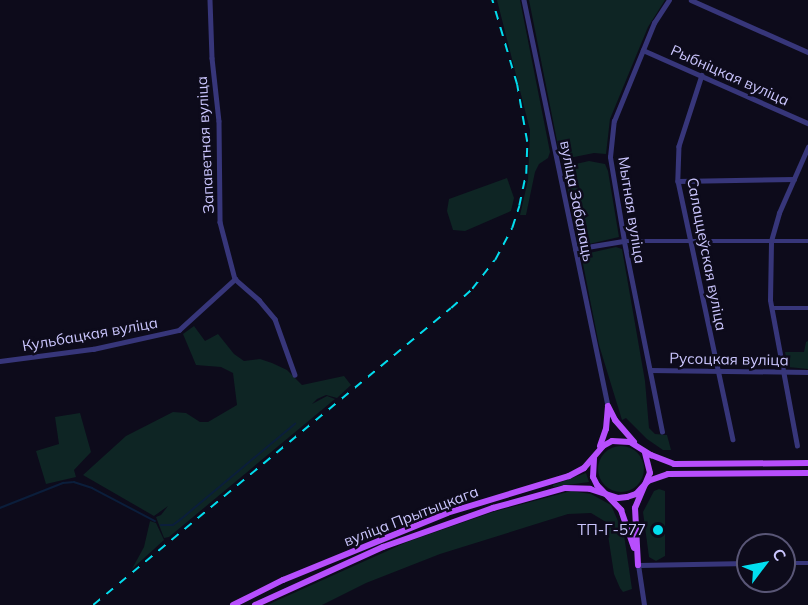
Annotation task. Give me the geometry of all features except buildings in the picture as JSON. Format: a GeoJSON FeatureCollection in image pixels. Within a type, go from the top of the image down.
{"type":"FeatureCollection","features":[{"type":"Feature","properties":{"kind":"main road"},"geometry":{"type":"LineString","coordinates":[[608,406],[615,420],[640,447],[651,455],[674,464],[808,463]]}},
{"type":"Feature","properties":{"kind":"main road"},"geometry":{"type":"LineString","coordinates":[[608,406],[606,429],[593,461],[593,477],[602,491],[609,495],[627,497],[636,494],[648,481],[668,474],[808,473]]}},
{"type":"Feature","properties":{"kind":"main road"},"geometry":{"type":"LineString","coordinates":[[596,453],[603,446],[622,440],[640,447],[650,466],[648,481],[635,508],[638,565]]}},
{"type":"Feature","properties":{"kind":"main road","name":"вуліца Прытыцкага"},"geometry":{"type":"LineString","coordinates":[[233,605],[283,580],[447,513],[565,478],[584,468],[596,453]]}},
{"type":"Feature","properties":{"kind":"main road","name":"вуліца Прытыцкага"},"geometry":{"type":"LineString","coordinates":[[255,605],[383,547],[493,508],[565,488],[590,489],[609,495]]}},
{"type":"Feature","properties":{"kind":"main road"},"geometry":{"type":"LineString","coordinates":[[609,495],[627,523],[638,565]]}},
{"type":"Feature","properties":{"kind":"street","name":"Запаветная вуліца"},"geometry":{"type":"LineString","coordinates":[[210,0],[212,58],[219,121],[219,212],[235,279]]}},
{"type":"Feature","properties":{"kind":"street","name":"вуліца Забалаць"},"geometry":{"type":"LineString","coordinates":[[524,0],[608,406]]}},
{"type":"Feature","properties":{"kind":"street","name":"Мытная вуліца"},"geometry":{"type":"LineString","coordinates":[[662,432],[624,241],[610,157],[610,143],[614,121],[654,23],[669,0]]}},
{"type":"Feature","properties":{"kind":"street"},"geometry":{"type":"LineString","coordinates":[[691,0],[808,52]]}},
{"type":"Feature","properties":{"kind":"street","name":"Рыбніцкая вуліца"},"geometry":{"type":"LineString","coordinates":[[643,50],[808,123]]}},
{"type":"Feature","properties":{"kind":"street","name":"Салаццеўская вуліца"},"geometry":{"type":"LineString","coordinates":[[702,75],[679,146],[678,181],[733,439]]}},
{"type":"Feature","properties":{"kind":"street"},"geometry":{"type":"LineString","coordinates":[[797,446],[772,309],[771,241],[808,147]]}},
{"type":"Feature","properties":{"kind":"street"},"geometry":{"type":"LineString","coordinates":[[678,181],[794,179]]}},
{"type":"Feature","properties":{"kind":"street"},"geometry":{"type":"LineString","coordinates":[[575,249],[624,241],[808,241]]}},
{"type":"Feature","properties":{"kind":"street","name":"Кульбацкая вуліца"},"geometry":{"type":"LineString","coordinates":[[0,361],[93,349],[179,330],[235,279]]}},
{"type":"Feature","properties":{"kind":"street"},"geometry":{"type":"LineString","coordinates":[[235,279],[259,300],[275,319],[295,375]]}},
{"type":"Feature","properties":{"kind":"street"},"geometry":{"type":"LineString","coordinates":[[772,309],[808,308]]}},
{"type":"Feature","properties":{"kind":"street","name":"Русоцкая вуліца"},"geometry":{"type":"LineString","coordinates":[[650,370],[808,372]]}},
{"type":"Feature","properties":{"kind":"street"},"geometry":{"type":"LineString","coordinates":[[644,605],[638,565],[736,563]]}},
{"type":"Feature","properties":{"kind":"green space"},"geometry":{"type":"Polygon","coordinates":[[[497,0],[520,0],[550,152],[548,158],[539,164],[535,172],[526,215],[520,215],[528,180],[530,130],[497,0]]]}},
{"type":"Feature","properties":{"kind":"green space"},"geometry":{"type":"Polygon","coordinates":[[[529,0],[665,0],[648,27],[610,119],[606,154],[594,153],[564,159],[560,156],[529,0]]]}},
{"type":"Feature","properties":{"kind":"green space"},"geometry":{"type":"Polygon","coordinates":[[[589,161],[605,164],[608,171],[619,237],[585,245],[578,240],[564,171],[567,166],[589,161]]]}},
{"type":"Feature","properties":{"kind":"green space"},"geometry":{"type":"Polygon","coordinates":[[[507,178],[514,198],[511,211],[465,231],[453,230],[447,211],[449,199],[507,178]]]}},
{"type":"Feature","properties":{"kind":"green space"},"geometry":{"type":"Polygon","coordinates":[[[616,247],[622,249],[645,381],[649,428],[655,434],[667,435],[671,450],[663,450],[647,439],[626,418],[622,420],[599,345],[582,259],[585,254],[616,247]]]}},
{"type":"Feature","properties":{"kind":"green space"},"geometry":{"type":"Polygon","coordinates":[[[194,326],[205,341],[218,334],[234,354],[244,361],[260,359],[272,363],[287,370],[302,385],[344,376],[351,385],[337,398],[326,395],[317,399],[312,404],[327,396],[335,399],[169,537],[164,538],[156,517],[161,515],[168,506],[154,516],[83,475],[126,436],[173,412],[186,413],[200,422],[208,422],[237,405],[233,373],[221,367],[196,365],[183,334],[194,326]]]}},
{"type":"Feature","properties":{"kind":"green space"},"geometry":{"type":"Polygon","coordinates":[[[808,341],[808,369],[788,367],[785,352],[804,352],[808,341]]]}},
{"type":"Feature","properties":{"kind":"green space"},"geometry":{"type":"Polygon","coordinates":[[[80,413],[91,452],[74,470],[76,477],[46,484],[36,451],[59,444],[55,417],[80,413]]]}},
{"type":"Feature","properties":{"kind":"green space"},"geometry":{"type":"Polygon","coordinates":[[[621,446],[637,453],[644,469],[637,485],[621,492],[605,485],[598,469],[605,453],[621,446]]]}},
{"type":"Feature","properties":{"kind":"green space"},"geometry":{"type":"Polygon","coordinates":[[[586,473],[589,482],[553,487],[553,485],[586,473]]]}},
{"type":"Feature","properties":{"kind":"green space"},"geometry":{"type":"Polygon","coordinates":[[[659,489],[665,491],[665,556],[656,561],[649,557],[643,512],[654,491],[659,489]]]}},
{"type":"Feature","properties":{"kind":"green space"},"geometry":{"type":"Polygon","coordinates":[[[571,491],[591,494],[611,505],[624,535],[632,589],[623,592],[614,574],[606,522],[591,513],[568,514],[440,554],[366,583],[322,605],[267,605],[407,542],[493,512],[571,491]]]}},
{"type":"Feature","properties":{"kind":"green space"},"geometry":{"type":"Polygon","coordinates":[[[150,521],[156,523],[164,540],[132,569],[144,547],[150,521]]]}},
{"type":"Feature","properties":{"kind":"waterway"},"geometry":{"type":"LineString","coordinates":[[161,525],[173,525],[180,520],[295,424]]}},
{"type":"Feature","properties":{"kind":"waterway"},"geometry":{"type":"LineString","coordinates":[[0,508],[63,483],[74,482],[92,488],[155,521]]}},
{"type":"Feature","properties":{"kind":"railway"},"geometry":{"type":"LineString","coordinates":[[93,605],[451,308],[472,289],[495,260],[512,228],[519,206],[526,174],[527,142],[517,85],[492,0]]}},
{"type":"Feature","properties":{"kind":"place","name":"ТП-Г-577"},"geometry":{"type":"Point","coordinates":[658,530]}}]}
